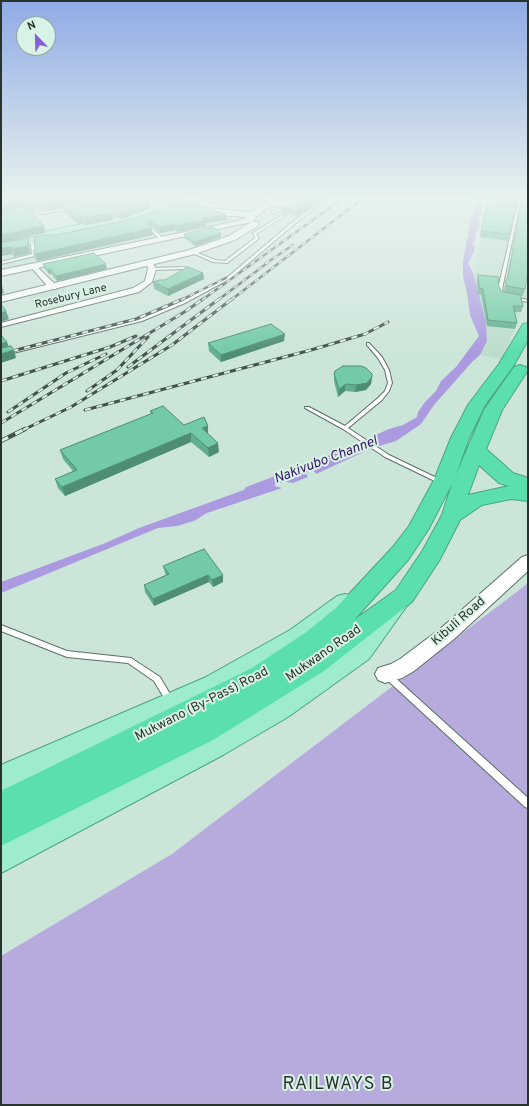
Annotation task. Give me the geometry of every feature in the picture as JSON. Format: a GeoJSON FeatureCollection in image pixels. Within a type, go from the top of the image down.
{"type":"FeatureCollection","features":[{"type":"Feature","properties":{"kind":"highway","name":"Mukwano (By-Pass) Road"},"geometry":{"type":"LineString","coordinates":[[1,808],[261,676],[314,640],[344,615],[400,554],[417,530],[442,483],[460,438],[477,405],[506,365],[528,328]]}},
{"type":"Feature","properties":{"kind":"highway","name":"Mukwano Road"},"geometry":{"type":"LineString","coordinates":[[1,831],[203,731],[315,662],[404,596],[432,555],[452,515],[493,410],[528,357]]}},
{"type":"Feature","properties":{"kind":"highway"},"geometry":{"type":"LineString","coordinates":[[477,450],[484,459],[506,478],[528,485]]}},
{"type":"Feature","properties":{"kind":"highway"},"geometry":{"type":"LineString","coordinates":[[452,515],[476,500],[511,492],[528,494]]}},
{"type":"Feature","properties":{"kind":"main road"},"geometry":{"type":"LineString","coordinates":[[1,778],[212,685],[298,637],[377,579]]}},
{"type":"Feature","properties":{"kind":"main road"},"geometry":{"type":"LineString","coordinates":[[1,859],[214,747],[279,709],[361,652],[404,596]]}},
{"type":"Feature","properties":{"kind":"street"},"geometry":{"type":"LineString","coordinates":[[1,273],[107,251]]}},
{"type":"Feature","properties":{"kind":"street"},"geometry":{"type":"LineString","coordinates":[[1,299],[151,266],[196,251]]}},
{"type":"Feature","properties":{"kind":"street"},"geometry":{"type":"LineString","coordinates":[[33,266],[53,287]]}},
{"type":"Feature","properties":{"kind":"street","name":"Rosebury Lane"},"geometry":{"type":"LineString","coordinates":[[1,325],[115,297],[150,285],[151,266]]}},
{"type":"Feature","properties":{"kind":"street","name":"Kibuli Road"},"geometry":{"type":"LineString","coordinates":[[385,674],[395,672],[447,634],[527,562]]}},
{"type":"Feature","properties":{"kind":"lane"},"geometry":{"type":"LineString","coordinates":[[1,263],[34,255],[34,251]]}},
{"type":"Feature","properties":{"kind":"lane"},"geometry":{"type":"LineString","coordinates":[[192,252],[214,261],[226,262],[241,251]]}},
{"type":"Feature","properties":{"kind":"lane"},"geometry":{"type":"LineString","coordinates":[[1,355],[141,320],[184,302],[230,277],[261,251]]}},
{"type":"Feature","properties":{"kind":"lane"},"geometry":{"type":"LineString","coordinates":[[509,251],[500,289],[502,295],[528,301]]}},
{"type":"Feature","properties":{"kind":"lane"},"geometry":{"type":"LineString","coordinates":[[151,266],[188,270],[180,276]]}},
{"type":"Feature","properties":{"kind":"lane"},"geometry":{"type":"LineString","coordinates":[[345,428],[380,399],[387,391],[390,383],[384,364],[368,344]]}},
{"type":"Feature","properties":{"kind":"lane"},"geometry":{"type":"LineString","coordinates":[[307,408],[345,428],[387,456],[442,483]]}},
{"type":"Feature","properties":{"kind":"lane"},"geometry":{"type":"LineString","coordinates":[[1,628],[67,654],[129,660],[157,679],[171,703]]}},
{"type":"Feature","properties":{"kind":"lane"},"geometry":{"type":"LineString","coordinates":[[385,674],[528,804]]}},
{"type":"Feature","properties":{"kind":"shaded area"},"geometry":{"type":"Polygon","coordinates":[[[1,251],[92,251],[1,270],[1,251]]]}},
{"type":"Feature","properties":{"kind":"shaded area"},"geometry":{"type":"Polygon","coordinates":[[[478,251],[528,251],[528,295],[515,329],[501,359],[480,355],[487,342],[487,326],[474,275],[478,251]]]}},
{"type":"Feature","properties":{"kind":"shaded area"},"geometry":{"type":"Polygon","coordinates":[[[64,288],[70,301],[38,310],[28,297],[64,288]]]}},
{"type":"Feature","properties":{"kind":"shaded area"},"geometry":{"type":"Polygon","coordinates":[[[527,584],[528,1105],[1,1105],[1,956],[172,854],[527,584]]]}},
{"type":"Feature","properties":{"kind":"water"},"geometry":{"type":"Polygon","coordinates":[[[465,251],[474,251],[468,263],[474,275],[486,322],[487,341],[480,355],[434,405],[421,424],[396,441],[379,446],[369,438],[389,429],[403,425],[417,417],[418,412],[436,391],[441,381],[456,367],[479,336],[470,315],[463,276],[465,251]]]}},
{"type":"Feature","properties":{"kind":"water"},"geometry":{"type":"Polygon","coordinates":[[[360,442],[370,449],[316,474],[309,464],[360,442]]]}},
{"type":"Feature","properties":{"kind":"water"},"geometry":{"type":"Polygon","coordinates":[[[302,467],[308,477],[293,483],[271,479],[302,467]]]}},
{"type":"Feature","properties":{"kind":"water"},"geometry":{"type":"Polygon","coordinates":[[[263,483],[282,488],[207,513],[194,521],[177,526],[158,528],[1,593],[1,582],[103,544],[139,528],[263,483]]]}},
{"type":"Feature","properties":{"kind":"building"},"geometry":{"type":"Polygon","coordinates":[[[33,251],[51,251],[36,254],[33,251]]]}},
{"type":"Feature","properties":{"kind":"building"},"geometry":{"type":"Polygon","coordinates":[[[513,251],[528,251],[528,272],[525,289],[507,286],[505,282],[508,277],[513,251]]]}},
{"type":"Feature","properties":{"kind":"building"},"geometry":{"type":"Polygon","coordinates":[[[94,253],[106,264],[56,276],[43,264],[94,253]]]}},
{"type":"Feature","properties":{"kind":"building"},"geometry":{"type":"Polygon","coordinates":[[[188,267],[203,273],[168,289],[153,282],[165,280],[188,267]]]}},
{"type":"Feature","properties":{"kind":"building"},"geometry":{"type":"Polygon","coordinates":[[[478,275],[499,277],[498,284],[501,291],[520,295],[523,306],[513,306],[517,323],[488,320],[483,289],[479,288],[478,275]]]}},
{"type":"Feature","properties":{"kind":"building"},"geometry":{"type":"Polygon","coordinates":[[[1,304],[6,311],[1,313],[1,304]]]}},
{"type":"Feature","properties":{"kind":"building"},"geometry":{"type":"Polygon","coordinates":[[[271,324],[285,334],[221,355],[208,343],[271,324]]]}},
{"type":"Feature","properties":{"kind":"building"},"geometry":{"type":"Polygon","coordinates":[[[1,335],[7,342],[1,344],[1,335]]]}},
{"type":"Feature","properties":{"kind":"building"},"geometry":{"type":"Polygon","coordinates":[[[11,346],[14,350],[1,354],[1,348],[11,346]]]}},
{"type":"Feature","properties":{"kind":"building"},"geometry":{"type":"Polygon","coordinates":[[[343,366],[361,366],[366,368],[372,374],[372,377],[367,383],[356,385],[346,384],[339,389],[334,374],[335,371],[343,366]]]}},
{"type":"Feature","properties":{"kind":"building"},"geometry":{"type":"Polygon","coordinates":[[[163,406],[184,425],[204,417],[208,426],[202,428],[218,443],[208,448],[191,433],[62,487],[55,479],[77,470],[60,450],[153,413],[150,411],[163,406]]]}},
{"type":"Feature","properties":{"kind":"building"},"geometry":{"type":"Polygon","coordinates":[[[204,549],[223,575],[212,580],[208,575],[153,599],[144,585],[169,574],[163,566],[204,549]]]}},
{"type":"Feature","properties":{"kind":"waterway","name":"Nakivubo Channel"},"geometry":{"type":"LineString","coordinates":[[250,490],[329,460]]}},
{"type":"Feature","properties":{"kind":"railway"},"geometry":{"type":"LineString","coordinates":[[202,300],[270,251]]}},
{"type":"Feature","properties":{"kind":"railway"},"geometry":{"type":"LineString","coordinates":[[265,264],[285,251]]}},
{"type":"Feature","properties":{"kind":"railway"},"geometry":{"type":"LineString","coordinates":[[231,300],[295,251]]}},
{"type":"Feature","properties":{"kind":"railway"},"geometry":{"type":"LineString","coordinates":[[218,300],[270,261]]}},
{"type":"Feature","properties":{"kind":"railway"},"geometry":{"type":"LineString","coordinates":[[181,300],[226,278]]}},
{"type":"Feature","properties":{"kind":"railway"},"geometry":{"type":"LineString","coordinates":[[1,354],[136,319],[183,299]]}},
{"type":"Feature","properties":{"kind":"railway"},"geometry":{"type":"LineString","coordinates":[[1,423],[186,311],[203,299]]}},
{"type":"Feature","properties":{"kind":"railway"},"geometry":{"type":"LineString","coordinates":[[128,367],[219,299]]}},
{"type":"Feature","properties":{"kind":"railway"},"geometry":{"type":"LineString","coordinates":[[23,430],[71,407],[172,345],[232,299]]}},
{"type":"Feature","properties":{"kind":"railway"},"geometry":{"type":"LineString","coordinates":[[85,410],[311,350],[365,334],[388,322]]}},
{"type":"Feature","properties":{"kind":"railway"},"geometry":{"type":"LineString","coordinates":[[1,381],[110,347],[136,336]]}},
{"type":"Feature","properties":{"kind":"railway"},"geometry":{"type":"LineString","coordinates":[[87,391],[117,370],[148,337]]}},
{"type":"Feature","properties":{"kind":"railway"},"geometry":{"type":"LineString","coordinates":[[8,412],[66,373],[106,354]]}},
{"type":"Feature","properties":{"kind":"railway"},"geometry":{"type":"LineString","coordinates":[[1,441],[23,430]]}},
{"type":"Feature","properties":{"kind":"district","name":"RAILWAYS B"},"geometry":{"type":"Point","coordinates":[338,1085]}}]}
